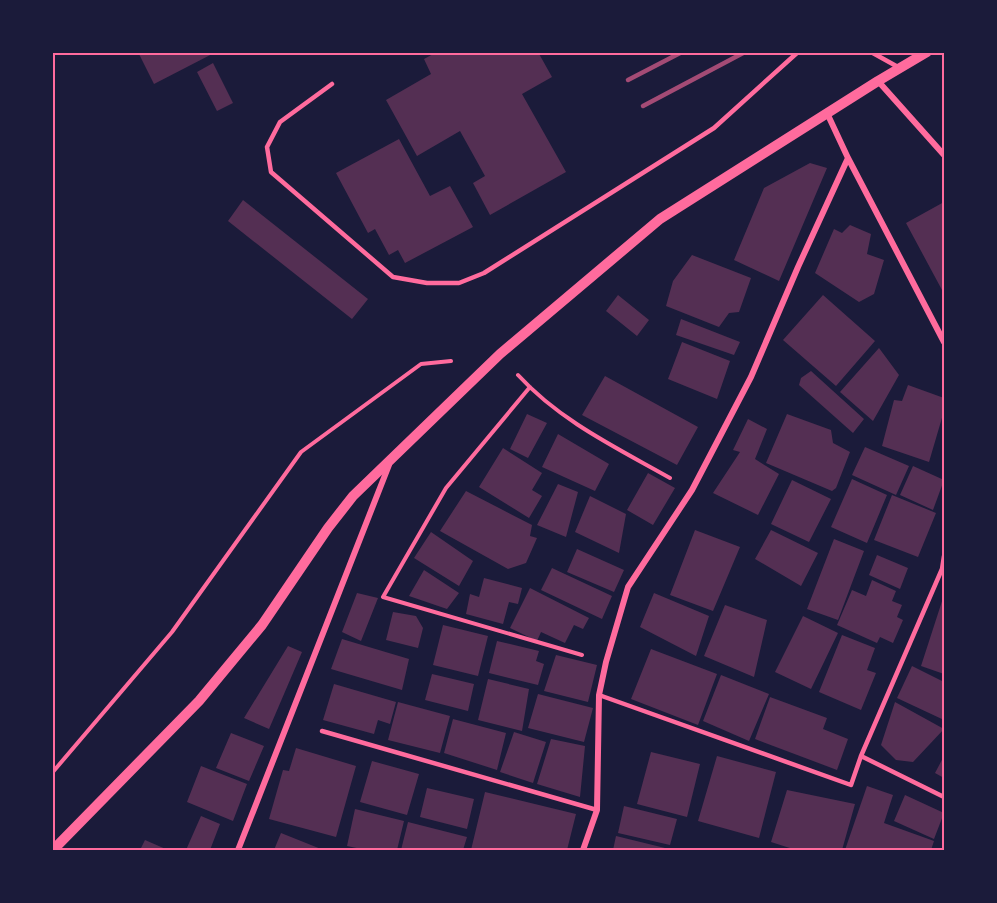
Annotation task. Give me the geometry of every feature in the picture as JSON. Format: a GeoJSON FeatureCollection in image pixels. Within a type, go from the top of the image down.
{"type":"FeatureCollection","features":[{"type":"Feature","properties":{"kind":"street"},"geometry":{"type":"LineString","coordinates":[[53,850],[199,701],[262,625],[328,528],[353,496],[500,354],[660,219],[927,52]]}},
{"type":"Feature","properties":{"kind":"street"},"geometry":{"type":"LineString","coordinates":[[878,81],[945,155]]}},
{"type":"Feature","properties":{"kind":"street"},"geometry":{"type":"LineString","coordinates":[[827,113],[848,158],[945,342]]}},
{"type":"Feature","properties":{"kind":"street"},"geometry":{"type":"LineString","coordinates":[[583,850],[597,810],[599,695],[628,587],[692,490],[751,377],[848,158]]}},
{"type":"Feature","properties":{"kind":"street"},"geometry":{"type":"LineString","coordinates":[[238,850],[390,462]]}},
{"type":"Feature","properties":{"kind":"lane"},"geometry":{"type":"LineString","coordinates":[[332,84],[280,122],[267,147],[271,172],[393,277],[427,283],[459,283],[484,273],[714,128],[798,52]]}},
{"type":"Feature","properties":{"kind":"lane"},"geometry":{"type":"LineString","coordinates":[[871,52],[900,68]]}},
{"type":"Feature","properties":{"kind":"lane"},"geometry":{"type":"LineString","coordinates":[[599,695],[851,785],[861,756],[942,570],[945,556]]}},
{"type":"Feature","properties":{"kind":"lane"},"geometry":{"type":"LineString","coordinates":[[322,731],[597,810]]}},
{"type":"Feature","properties":{"kind":"lane"},"geometry":{"type":"LineString","coordinates":[[861,756],[945,797]]}},
{"type":"Feature","properties":{"kind":"path"},"geometry":{"type":"LineString","coordinates":[[52,773],[172,632],[301,452],[421,364],[500,354]]}},
{"type":"Feature","properties":{"kind":"path"},"geometry":{"type":"LineString","coordinates":[[606,662],[383,597],[446,488],[530,387],[579,427],[692,490]]}},
{"type":"Feature","properties":{"kind":"building"},"geometry":{"type":"Polygon","coordinates":[[[138,52],[216,52],[154,84],[138,52]]]}},
{"type":"Feature","properties":{"kind":"building"},"geometry":{"type":"Polygon","coordinates":[[[437,52],[538,52],[552,77],[522,94],[566,172],[490,215],[473,183],[485,176],[460,131],[417,156],[386,100],[431,74],[424,59],[437,52]]]}},
{"type":"Feature","properties":{"kind":"building"},"geometry":{"type":"Polygon","coordinates":[[[213,63],[233,103],[217,111],[197,72],[213,63]]]}},
{"type":"Feature","properties":{"kind":"building"},"geometry":{"type":"Polygon","coordinates":[[[399,139],[430,196],[450,186],[473,227],[405,263],[398,250],[389,255],[375,229],[368,233],[336,173],[399,139]]]}},
{"type":"Feature","properties":{"kind":"building"},"geometry":{"type":"Polygon","coordinates":[[[810,163],[827,168],[779,281],[734,260],[764,188],[810,163]]]}},
{"type":"Feature","properties":{"kind":"building"},"geometry":{"type":"Polygon","coordinates":[[[243,200],[368,299],[352,319],[228,221],[243,200]]]}},
{"type":"Feature","properties":{"kind":"building"},"geometry":{"type":"Polygon","coordinates":[[[944,202],[944,289],[942,290],[906,223],[944,202]]]}},
{"type":"Feature","properties":{"kind":"building"},"geometry":{"type":"Polygon","coordinates":[[[850,225],[871,234],[867,254],[884,260],[874,294],[859,302],[815,273],[834,229],[842,233],[850,225]]]}},
{"type":"Feature","properties":{"kind":"building"},"geometry":{"type":"Polygon","coordinates":[[[692,255],[751,278],[739,312],[729,313],[719,327],[666,306],[673,281],[692,255]]]}},
{"type":"Feature","properties":{"kind":"building"},"geometry":{"type":"Polygon","coordinates":[[[618,295],[649,320],[637,336],[606,311],[618,295]]]}},
{"type":"Feature","properties":{"kind":"building"},"geometry":{"type":"Polygon","coordinates":[[[823,295],[875,341],[836,386],[783,340],[823,295]]]}},
{"type":"Feature","properties":{"kind":"building"},"geometry":{"type":"Polygon","coordinates":[[[681,319],[740,342],[734,355],[676,335],[681,319]]]}},
{"type":"Feature","properties":{"kind":"building"},"geometry":{"type":"Polygon","coordinates":[[[682,342],[730,361],[717,399],[668,379],[682,342]]]}},
{"type":"Feature","properties":{"kind":"building"},"geometry":{"type":"Polygon","coordinates":[[[879,348],[899,375],[873,421],[840,392],[879,348]]]}},
{"type":"Feature","properties":{"kind":"building"},"geometry":{"type":"Polygon","coordinates":[[[811,371],[864,419],[853,433],[799,385],[801,378],[811,371]]]}},
{"type":"Feature","properties":{"kind":"building"},"geometry":{"type":"Polygon","coordinates":[[[605,376],[698,427],[677,465],[582,415],[605,376]]]}},
{"type":"Feature","properties":{"kind":"building"},"geometry":{"type":"Polygon","coordinates":[[[908,385],[944,398],[944,411],[929,462],[882,446],[894,400],[902,401],[908,385]]]}},
{"type":"Feature","properties":{"kind":"building"},"geometry":{"type":"Polygon","coordinates":[[[527,414],[547,423],[528,458],[510,449],[527,414]]]}},
{"type":"Feature","properties":{"kind":"building"},"geometry":{"type":"Polygon","coordinates":[[[787,414],[831,430],[833,443],[850,452],[836,488],[832,491],[766,463],[787,414]]]}},
{"type":"Feature","properties":{"kind":"building"},"geometry":{"type":"Polygon","coordinates":[[[748,419],[767,429],[755,459],[779,474],[758,515],[713,493],[740,452],[733,450],[748,419]]]}},
{"type":"Feature","properties":{"kind":"building"},"geometry":{"type":"Polygon","coordinates":[[[558,434],[609,464],[595,491],[542,467],[558,434]]]}},
{"type":"Feature","properties":{"kind":"building"},"geometry":{"type":"Polygon","coordinates":[[[865,447],[909,466],[896,495],[852,475],[865,447]]]}},
{"type":"Feature","properties":{"kind":"building"},"geometry":{"type":"Polygon","coordinates":[[[503,448],[542,473],[532,490],[542,496],[529,518],[479,487],[503,448]]]}},
{"type":"Feature","properties":{"kind":"building"},"geometry":{"type":"Polygon","coordinates":[[[913,466],[944,480],[933,510],[900,495],[913,466]]]}},
{"type":"Feature","properties":{"kind":"building"},"geometry":{"type":"Polygon","coordinates":[[[648,473],[675,488],[653,525],[627,510],[648,473]]]}},
{"type":"Feature","properties":{"kind":"building"},"geometry":{"type":"Polygon","coordinates":[[[852,479],[887,495],[867,543],[831,527],[852,479]]]}},
{"type":"Feature","properties":{"kind":"building"},"geometry":{"type":"Polygon","coordinates":[[[792,480],[831,499],[809,542],[771,524],[792,480]]]}},
{"type":"Feature","properties":{"kind":"building"},"geometry":{"type":"Polygon","coordinates":[[[558,484],[578,492],[566,537],[537,525],[558,484]]]}},
{"type":"Feature","properties":{"kind":"building"},"geometry":{"type":"Polygon","coordinates":[[[466,491],[532,525],[530,536],[537,538],[526,563],[508,569],[440,531],[466,491]]]}},
{"type":"Feature","properties":{"kind":"building"},"geometry":{"type":"Polygon","coordinates":[[[892,495],[936,513],[918,557],[874,540],[892,495]]]}},
{"type":"Feature","properties":{"kind":"building"},"geometry":{"type":"Polygon","coordinates":[[[590,496],[626,514],[619,553],[575,532],[590,496]]]}},
{"type":"Feature","properties":{"kind":"building"},"geometry":{"type":"Polygon","coordinates":[[[695,530],[740,547],[713,611],[670,595],[695,530]]]}},
{"type":"Feature","properties":{"kind":"building"},"geometry":{"type":"Polygon","coordinates":[[[771,530],[818,553],[801,586],[755,559],[771,530]]]}},
{"type":"Feature","properties":{"kind":"building"},"geometry":{"type":"Polygon","coordinates":[[[431,532],[473,561],[459,586],[414,558],[431,532]]]}},
{"type":"Feature","properties":{"kind":"building"},"geometry":{"type":"Polygon","coordinates":[[[834,539],[864,551],[838,620],[807,609],[834,539]]]}},
{"type":"Feature","properties":{"kind":"building"},"geometry":{"type":"Polygon","coordinates":[[[577,549],[624,570],[614,592],[567,572],[577,549]]]}},
{"type":"Feature","properties":{"kind":"building"},"geometry":{"type":"Polygon","coordinates":[[[877,555],[908,568],[900,589],[869,575],[877,555]]]}},
{"type":"Feature","properties":{"kind":"building"},"geometry":{"type":"Polygon","coordinates":[[[552,568],[612,596],[602,619],[541,590],[552,568]]]}},
{"type":"Feature","properties":{"kind":"building"},"geometry":{"type":"Polygon","coordinates":[[[424,570],[459,593],[447,609],[409,596],[424,570]]]}},
{"type":"Feature","properties":{"kind":"building"},"geometry":{"type":"Polygon","coordinates":[[[484,578],[522,588],[518,604],[509,602],[503,624],[466,614],[470,594],[479,597],[484,578]]]}},
{"type":"Feature","properties":{"kind":"building"},"geometry":{"type":"Polygon","coordinates":[[[872,580],[896,591],[892,601],[902,605],[897,617],[903,620],[893,643],[880,637],[877,643],[837,625],[852,590],[866,596],[872,580]]]}},
{"type":"Feature","properties":{"kind":"building"},"geometry":{"type":"Polygon","coordinates":[[[530,588],[589,618],[583,629],[574,625],[565,643],[541,632],[537,641],[510,628],[530,588]]]}},
{"type":"Feature","properties":{"kind":"building"},"geometry":{"type":"Polygon","coordinates":[[[357,593],[378,598],[361,641],[342,632],[357,593]]]}},
{"type":"Feature","properties":{"kind":"building"},"geometry":{"type":"Polygon","coordinates":[[[654,593],[709,616],[696,656],[640,627],[654,593]]]}},
{"type":"Feature","properties":{"kind":"building"},"geometry":{"type":"Polygon","coordinates":[[[944,595],[944,674],[921,666],[944,595]]]}},
{"type":"Feature","properties":{"kind":"building"},"geometry":{"type":"Polygon","coordinates":[[[725,605],[767,620],[754,677],[704,656],[725,605]]]}},
{"type":"Feature","properties":{"kind":"building"},"geometry":{"type":"Polygon","coordinates":[[[393,612],[416,616],[423,628],[418,648],[386,640],[393,612]]]}},
{"type":"Feature","properties":{"kind":"building"},"geometry":{"type":"Polygon","coordinates":[[[803,616],[838,633],[811,689],[775,672],[803,616]]]}},
{"type":"Feature","properties":{"kind":"building"},"geometry":{"type":"Polygon","coordinates":[[[443,625],[488,636],[478,676],[433,665],[443,625]]]}},
{"type":"Feature","properties":{"kind":"building"},"geometry":{"type":"Polygon","coordinates":[[[842,635],[875,648],[867,670],[876,673],[861,710],[819,692],[842,635]]]}},
{"type":"Feature","properties":{"kind":"building"},"geometry":{"type":"Polygon","coordinates":[[[342,639],[409,659],[402,690],[331,669],[342,639]]]}},
{"type":"Feature","properties":{"kind":"building"},"geometry":{"type":"Polygon","coordinates":[[[497,641],[539,651],[536,661],[544,664],[538,685],[489,673],[497,641]]]}},
{"type":"Feature","properties":{"kind":"building"},"geometry":{"type":"Polygon","coordinates":[[[288,646],[302,652],[269,729],[244,718],[288,646]]]}},
{"type":"Feature","properties":{"kind":"building"},"geometry":{"type":"Polygon","coordinates":[[[651,649],[717,674],[698,725],[631,699],[651,649]]]}},
{"type":"Feature","properties":{"kind":"building"},"geometry":{"type":"Polygon","coordinates":[[[556,655],[597,665],[588,702],[544,691],[556,655]]]}},
{"type":"Feature","properties":{"kind":"building"},"geometry":{"type":"Polygon","coordinates":[[[912,666],[944,682],[944,720],[897,698],[912,666]]]}},
{"type":"Feature","properties":{"kind":"building"},"geometry":{"type":"Polygon","coordinates":[[[432,674],[474,684],[468,711],[425,700],[432,674]]]}},
{"type":"Feature","properties":{"kind":"building"},"geometry":{"type":"Polygon","coordinates":[[[721,675],[769,694],[749,741],[703,721],[721,675]]]}},
{"type":"Feature","properties":{"kind":"building"},"geometry":{"type":"Polygon","coordinates":[[[488,679],[529,689],[522,731],[478,720],[488,679]]]}},
{"type":"Feature","properties":{"kind":"building"},"geometry":{"type":"Polygon","coordinates":[[[334,684],[396,702],[390,724],[378,720],[374,734],[323,720],[334,684]]]}},
{"type":"Feature","properties":{"kind":"building"},"geometry":{"type":"Polygon","coordinates":[[[538,694],[593,708],[584,742],[528,728],[538,694]]]}},
{"type":"Feature","properties":{"kind":"building"},"geometry":{"type":"Polygon","coordinates":[[[770,697],[827,718],[823,729],[848,739],[837,770],[755,739],[770,697]]]}},
{"type":"Feature","properties":{"kind":"building"},"geometry":{"type":"Polygon","coordinates":[[[398,702],[450,716],[440,753],[388,740],[398,702]]]}},
{"type":"Feature","properties":{"kind":"building"},"geometry":{"type":"Polygon","coordinates":[[[895,702],[944,729],[913,762],[896,760],[881,745],[895,702]]]}},
{"type":"Feature","properties":{"kind":"building"},"geometry":{"type":"Polygon","coordinates":[[[453,719],[506,733],[497,770],[444,753],[453,719]]]}},
{"type":"Feature","properties":{"kind":"building"},"geometry":{"type":"Polygon","coordinates":[[[514,732],[546,742],[533,783],[500,772],[514,732]]]}},
{"type":"Feature","properties":{"kind":"building"},"geometry":{"type":"Polygon","coordinates":[[[231,733],[264,746],[249,781],[216,768],[231,733]]]}},
{"type":"Feature","properties":{"kind":"building"},"geometry":{"type":"Polygon","coordinates":[[[551,739],[585,746],[580,797],[537,784],[551,739]]]}},
{"type":"Feature","properties":{"kind":"building"},"geometry":{"type":"Polygon","coordinates":[[[296,748],[356,766],[336,837],[269,819],[283,770],[289,771],[296,748]]]}},
{"type":"Feature","properties":{"kind":"building"},"geometry":{"type":"Polygon","coordinates":[[[651,752],[700,764],[687,817],[637,804],[651,752]]]}},
{"type":"Feature","properties":{"kind":"building"},"geometry":{"type":"Polygon","coordinates":[[[717,756],[776,772],[759,838],[698,821],[717,756]]]}},
{"type":"Feature","properties":{"kind":"building"},"geometry":{"type":"Polygon","coordinates":[[[944,756],[944,778],[935,773],[944,756]]]}},
{"type":"Feature","properties":{"kind":"building"},"geometry":{"type":"Polygon","coordinates":[[[372,761],[419,774],[407,815],[360,802],[372,761]]]}},
{"type":"Feature","properties":{"kind":"building"},"geometry":{"type":"Polygon","coordinates":[[[201,766],[247,784],[233,821],[187,802],[201,766]]]}},
{"type":"Feature","properties":{"kind":"building"},"geometry":{"type":"Polygon","coordinates":[[[867,786],[893,795],[884,823],[934,841],[931,850],[845,850],[867,786]]]}},
{"type":"Feature","properties":{"kind":"building"},"geometry":{"type":"Polygon","coordinates":[[[427,788],[474,799],[467,829],[420,817],[427,788]]]}},
{"type":"Feature","properties":{"kind":"building"},"geometry":{"type":"Polygon","coordinates":[[[787,790],[855,804],[842,850],[796,850],[771,842],[787,790]]]}},
{"type":"Feature","properties":{"kind":"building"},"geometry":{"type":"Polygon","coordinates":[[[485,792],[576,814],[567,850],[471,850],[485,792]]]}},
{"type":"Feature","properties":{"kind":"building"},"geometry":{"type":"Polygon","coordinates":[[[905,795],[944,813],[934,839],[894,821],[905,795]]]}},
{"type":"Feature","properties":{"kind":"building"},"geometry":{"type":"Polygon","coordinates":[[[624,806],[677,819],[670,845],[618,833],[624,806]]]}},
{"type":"Feature","properties":{"kind":"building"},"geometry":{"type":"Polygon","coordinates":[[[355,809],[404,821],[397,850],[366,850],[347,846],[355,809]]]}},
{"type":"Feature","properties":{"kind":"building"},"geometry":{"type":"Polygon","coordinates":[[[201,816],[220,824],[210,850],[186,850],[201,816]]]}},
{"type":"Feature","properties":{"kind":"building"},"geometry":{"type":"Polygon","coordinates":[[[408,822],[467,837],[463,850],[401,850],[408,822]]]}},
{"type":"Feature","properties":{"kind":"building"},"geometry":{"type":"Polygon","coordinates":[[[281,833],[321,849],[321,850],[274,850],[281,833]]]}},
{"type":"Feature","properties":{"kind":"building"},"geometry":{"type":"Polygon","coordinates":[[[616,836],[665,848],[664,850],[613,850],[616,836]]]}},
{"type":"Feature","properties":{"kind":"building"},"geometry":{"type":"Polygon","coordinates":[[[145,840],[168,850],[140,850],[145,840]]]}},
{"type":"Feature","properties":{"kind":"railway"},"geometry":{"type":"LineString","coordinates":[[628,80],[682,52]]}},
{"type":"Feature","properties":{"kind":"railway"},"geometry":{"type":"LineString","coordinates":[[643,106],[745,52]]}}]}
